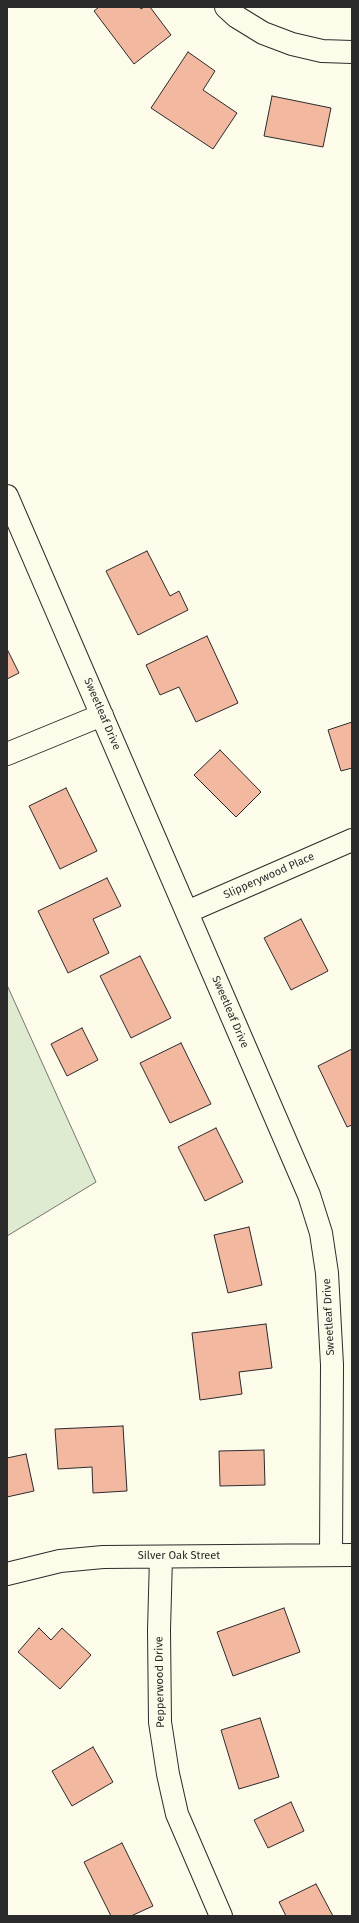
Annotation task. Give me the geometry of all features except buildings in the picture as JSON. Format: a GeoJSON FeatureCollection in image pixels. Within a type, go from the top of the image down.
{"type":"FeatureCollection","features":[{"type":"Feature","properties":{"kind":"street"},"geometry":{"type":"LineString","coordinates":[[226,7],[237,17],[263,33],[292,44],[322,51],[352,52]]}},
{"type":"Feature","properties":{"kind":"street","name":"Sweetleaf Drive"},"geometry":{"type":"LineString","coordinates":[[7,496],[309,1195],[321,1233],[327,1273],[341,1555]]}},
{"type":"Feature","properties":{"kind":"street"},"geometry":{"type":"LineString","coordinates":[[7,754],[102,715]]}},
{"type":"Feature","properties":{"kind":"street","name":"Slipperywood Place"},"geometry":{"type":"LineString","coordinates":[[187,912],[352,840]]}},
{"type":"Feature","properties":{"kind":"street","name":"Silver Oak Street"},"geometry":{"type":"LineString","coordinates":[[7,1574],[60,1561],[103,1557],[341,1555]]}},
{"type":"Feature","properties":{"kind":"street","name":"Pepperwood Drive"},"geometry":{"type":"LineString","coordinates":[[161,1557],[159,1630],[160,1722],[168,1774],[177,1814],[222,1916]]}},
{"type":"Feature","properties":{"kind":"green space"},"geometry":{"type":"Polygon","coordinates":[[[7,985],[96,1182],[7,1236],[7,985]]]}}]}
